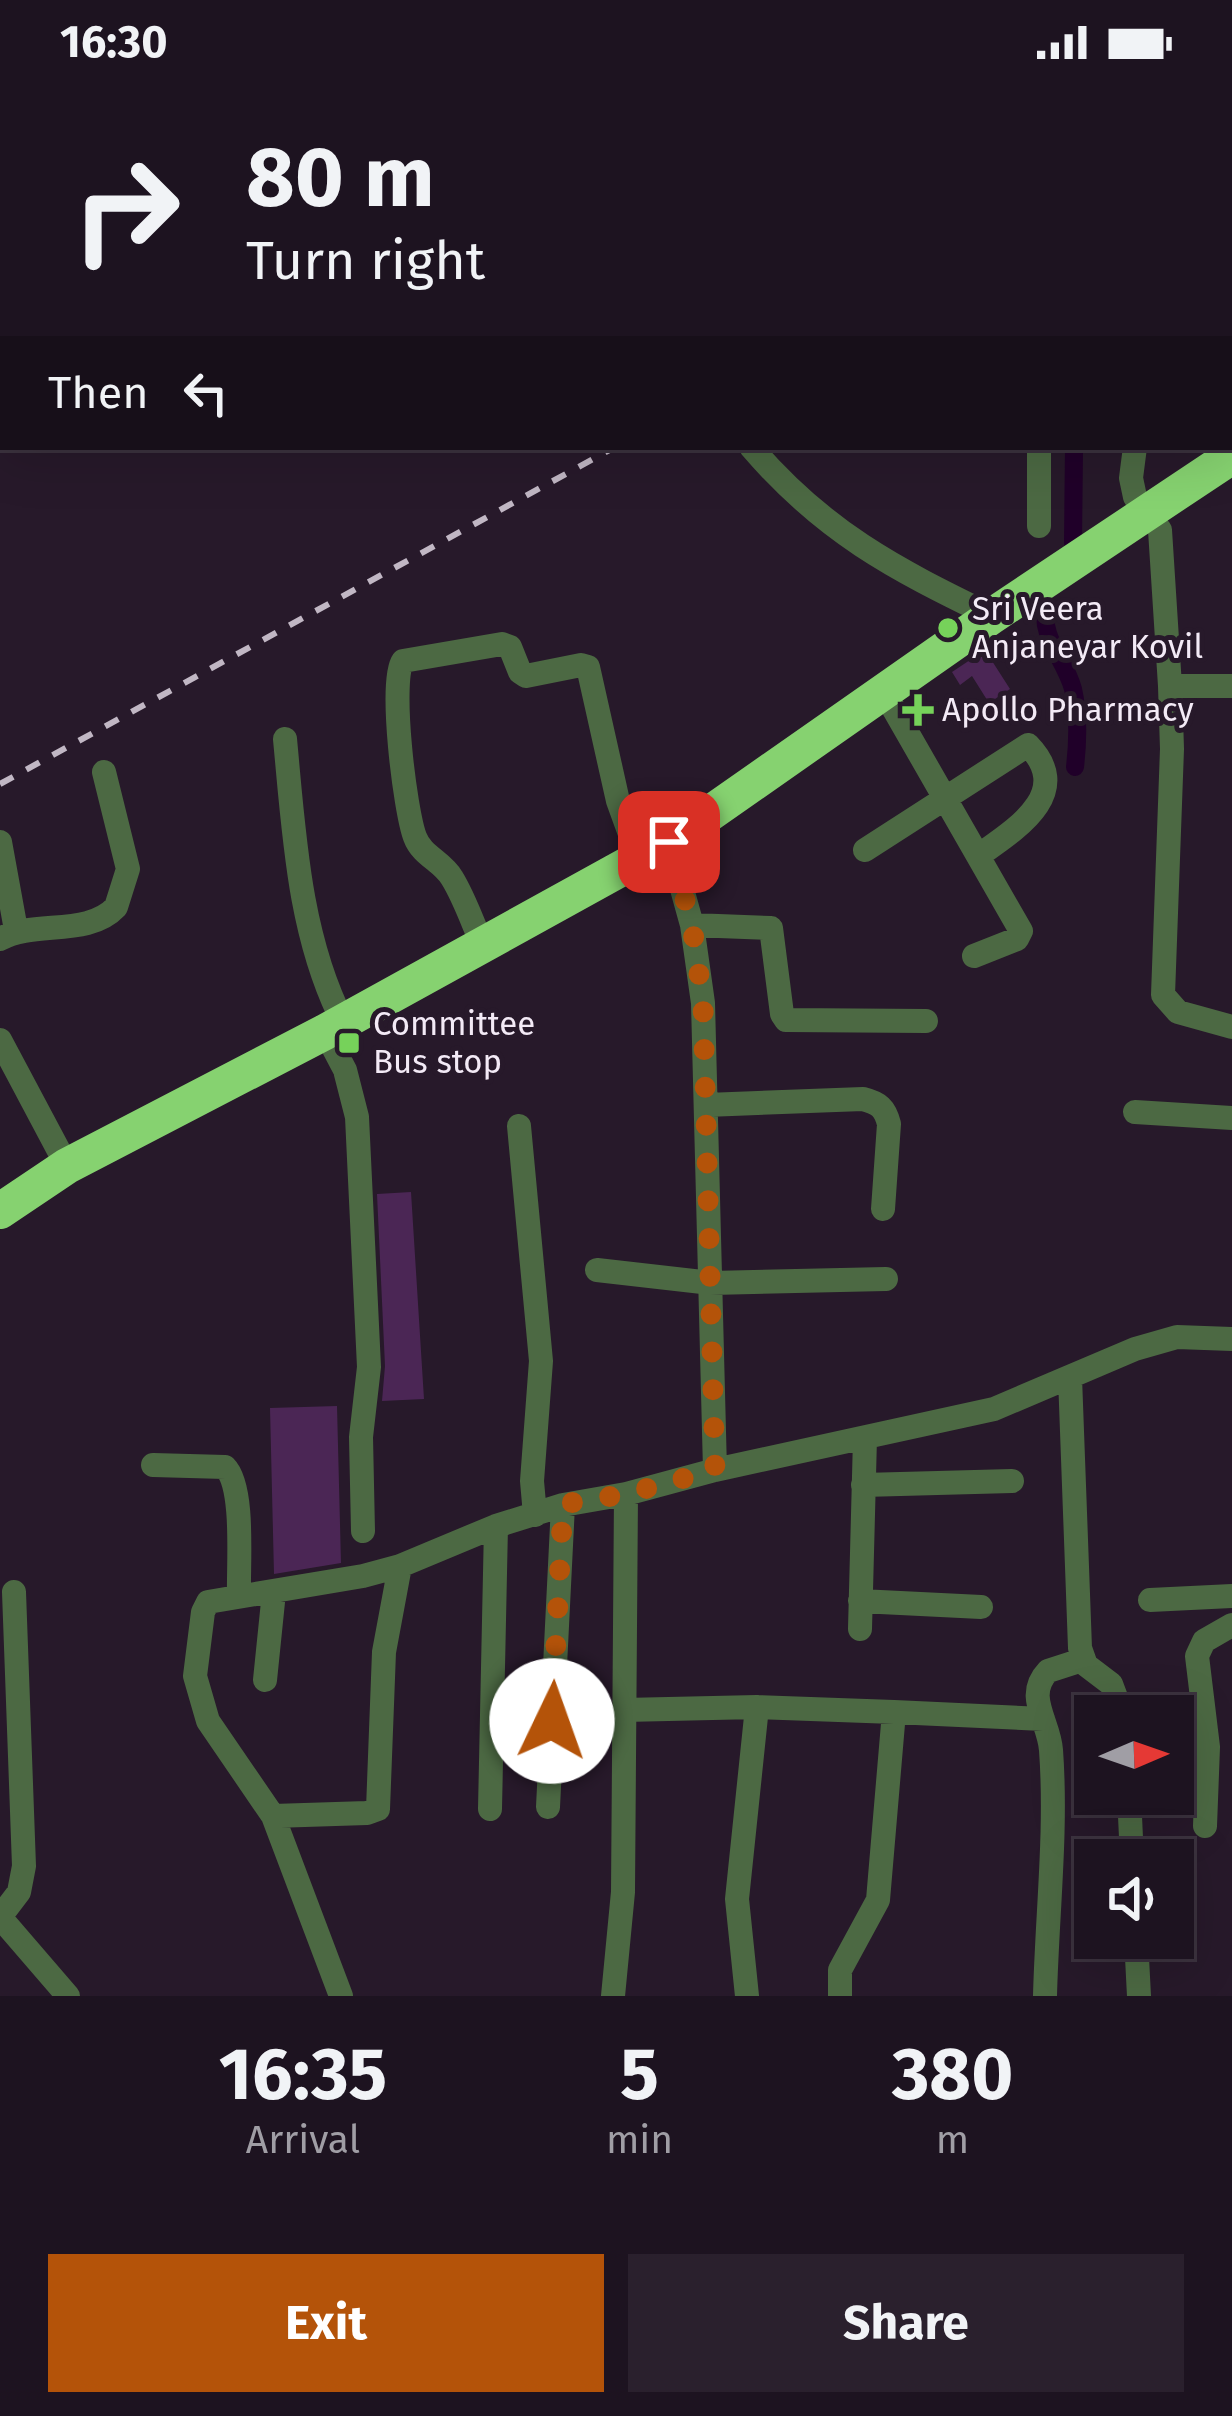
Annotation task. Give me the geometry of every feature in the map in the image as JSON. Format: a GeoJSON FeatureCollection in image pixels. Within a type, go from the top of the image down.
{"type":"FeatureCollection","features":[{"type":"Feature","properties":{"kind":"highway"},"geometry":{"type":"LineString","coordinates":[[0,1211],[67,1166],[334,1027],[654,851],[1145,511],[1232,456]]}},
{"type":"Feature","properties":{"kind":"street"},"geometry":{"type":"LineString","coordinates":[[754,450],[784,486],[842,535],[902,573],[992,616]]}},
{"type":"Feature","properties":{"kind":"street"},"geometry":{"type":"LineString","coordinates":[[1039,450],[1039,526]]}},
{"type":"Feature","properties":{"kind":"street"},"geometry":{"type":"LineString","coordinates":[[1136,450],[1135,497],[1160,530],[1170,686],[1163,995],[1178,1012],[1232,1027]]}},
{"type":"Feature","properties":{"kind":"street"},"geometry":{"type":"LineString","coordinates":[[483,946],[452,878],[424,852],[414,835],[398,735],[396,671],[403,661],[502,644],[510,647],[526,676],[586,665],[618,801],[654,851],[692,925],[703,1003],[715,1470]]}},
{"type":"Feature","properties":{"kind":"street"},"geometry":{"type":"LineString","coordinates":[[1170,686],[1232,686]]}},
{"type":"Feature","properties":{"kind":"street"},"geometry":{"type":"LineString","coordinates":[[884,692],[1022,933],[974,956]]}},
{"type":"Feature","properties":{"kind":"street"},"geometry":{"type":"LineString","coordinates":[[285,739],[296,860],[353,1093],[358,1139],[369,1367],[361,1437],[363,1531]]}},
{"type":"Feature","properties":{"kind":"street"},"geometry":{"type":"LineString","coordinates":[[865,850],[1023,746],[1033,748],[1048,784],[1015,830],[978,856]]}},
{"type":"Feature","properties":{"kind":"street"},"geometry":{"type":"LineString","coordinates":[[0,842],[8,934],[94,921],[116,907],[128,869],[104,772]]}},
{"type":"Feature","properties":{"kind":"street"},"geometry":{"type":"LineString","coordinates":[[692,925],[771,928],[786,1020],[926,1021]]}},
{"type":"Feature","properties":{"kind":"street"},"geometry":{"type":"LineString","coordinates":[[4,1058],[67,1166]]}},
{"type":"Feature","properties":{"kind":"street"},"geometry":{"type":"LineString","coordinates":[[706,1105],[876,1102],[886,1110],[890,1124],[883,1209]]}},
{"type":"Feature","properties":{"kind":"street"},"geometry":{"type":"LineString","coordinates":[[1135,1112],[1232,1118]]}},
{"type":"Feature","properties":{"kind":"street"},"geometry":{"type":"LineString","coordinates":[[519,1126],[541,1361],[532,1481],[535,1515]]}},
{"type":"Feature","properties":{"kind":"street"},"geometry":{"type":"LineString","coordinates":[[597,1270],[711,1283],[886,1279]]}},
{"type":"Feature","properties":{"kind":"street"},"geometry":{"type":"LineString","coordinates":[[341,1996],[273,1816],[208,1720],[195,1676],[208,1602],[400,1566],[563,1504],[626,1494],[994,1409],[1135,1349],[1177,1337],[1232,1339]]}},
{"type":"Feature","properties":{"kind":"street"},"geometry":{"type":"LineString","coordinates":[[1070,1377],[1082,1660],[1111,1684],[1115,1695]]}},
{"type":"Feature","properties":{"kind":"street"},"geometry":{"type":"LineString","coordinates":[[860,1629],[865,1438]]}},
{"type":"Feature","properties":{"kind":"street"},"geometry":{"type":"LineString","coordinates":[[153,1465],[225,1467],[231,1472],[236,1491],[238,1596]]}},
{"type":"Feature","properties":{"kind":"street"},"geometry":{"type":"LineString","coordinates":[[863,1485],[1012,1481]]}},
{"type":"Feature","properties":{"kind":"street"},"geometry":{"type":"LineString","coordinates":[[613,1996],[623,1892],[626,1494]]}},
{"type":"Feature","properties":{"kind":"street"},"geometry":{"type":"LineString","coordinates":[[548,1807],[563,1504]]}},
{"type":"Feature","properties":{"kind":"street"},"geometry":{"type":"LineString","coordinates":[[490,1809],[496,1526]]}},
{"type":"Feature","properties":{"kind":"street"},"geometry":{"type":"LineString","coordinates":[[273,1816],[368,1814],[378,1808],[384,1652],[400,1566]]}},
{"type":"Feature","properties":{"kind":"street"},"geometry":{"type":"LineString","coordinates":[[14,1592],[24,1866],[19,1892],[0,1917],[68,1996]]}},
{"type":"Feature","properties":{"kind":"street"},"geometry":{"type":"LineString","coordinates":[[265,1679],[274,1592]]}},
{"type":"Feature","properties":{"kind":"street"},"geometry":{"type":"LineString","coordinates":[[1150,1600],[1232,1596]]}},
{"type":"Feature","properties":{"kind":"street"},"geometry":{"type":"LineString","coordinates":[[860,1601],[981,1606]]}},
{"type":"Feature","properties":{"kind":"street"},"geometry":{"type":"LineString","coordinates":[[1205,1826],[1208,1747],[1197,1656],[1204,1641],[1232,1625]]}},
{"type":"Feature","properties":{"kind":"street"},"geometry":{"type":"LineString","coordinates":[[1045,1996],[1051,1752],[1036,1701],[1040,1678],[1082,1660]]}},
{"type":"Feature","properties":{"kind":"street"},"geometry":{"type":"LineString","coordinates":[[624,1710],[758,1706],[1043,1719]]}},
{"type":"Feature","properties":{"kind":"street"},"geometry":{"type":"LineString","coordinates":[[747,1996],[737,1899],[758,1706]]}},
{"type":"Feature","properties":{"kind":"street"},"geometry":{"type":"LineString","coordinates":[[833,1991],[878,1900],[894,1712]]}},
{"type":"Feature","properties":{"kind":"street"},"geometry":{"type":"LineString","coordinates":[[1137,1959],[1139,1996]]}},
{"type":"Feature","properties":{"kind":"building"},"geometry":{"type":"Polygon","coordinates":[[[985,650],[1010,689],[989,703],[972,676],[960,685],[952,672],[985,650]]]}},
{"type":"Feature","properties":{"kind":"building"},"geometry":{"type":"Polygon","coordinates":[[[411,1192],[424,1399],[382,1401],[385,1366],[377,1194],[411,1192]]]}},
{"type":"Feature","properties":{"kind":"building"},"geometry":{"type":"Polygon","coordinates":[[[337,1406],[341,1563],[274,1574],[270,1408],[337,1406]]]}},
{"type":"Feature","properties":{"kind":"waterway"},"geometry":{"type":"LineString","coordinates":[[1073,543],[1074,450]]}},
{"type":"Feature","properties":{"kind":"waterway"},"geometry":{"type":"LineString","coordinates":[[1046,606],[1047,628],[1075,699],[1075,767]]}},
{"type":"Feature","properties":{"kind":"railway"},"geometry":{"type":"LineString","coordinates":[[0,784],[610,450]]}},
{"type":"Feature","properties":{"kind":"place","name":"Sri Veera Anjaneyar Kovil"},"geometry":{"type":"Point","coordinates":[948,628]}},
{"type":"Feature","properties":{"kind":"place","name":"Apollo Pharmacy"},"geometry":{"type":"Point","coordinates":[918,710]}},
{"type":"Feature","properties":{"kind":"place","name":"Committee Bus stop"},"geometry":{"type":"Point","coordinates":[349,1043]}},
{"type":"Feature","properties":{"kind":"route"},"geometry":{"type":"LineString","coordinates":[[552,1721],[563,1504],[626,1494],[715,1470],[703,1003],[692,925],[669,842]]}}]}
